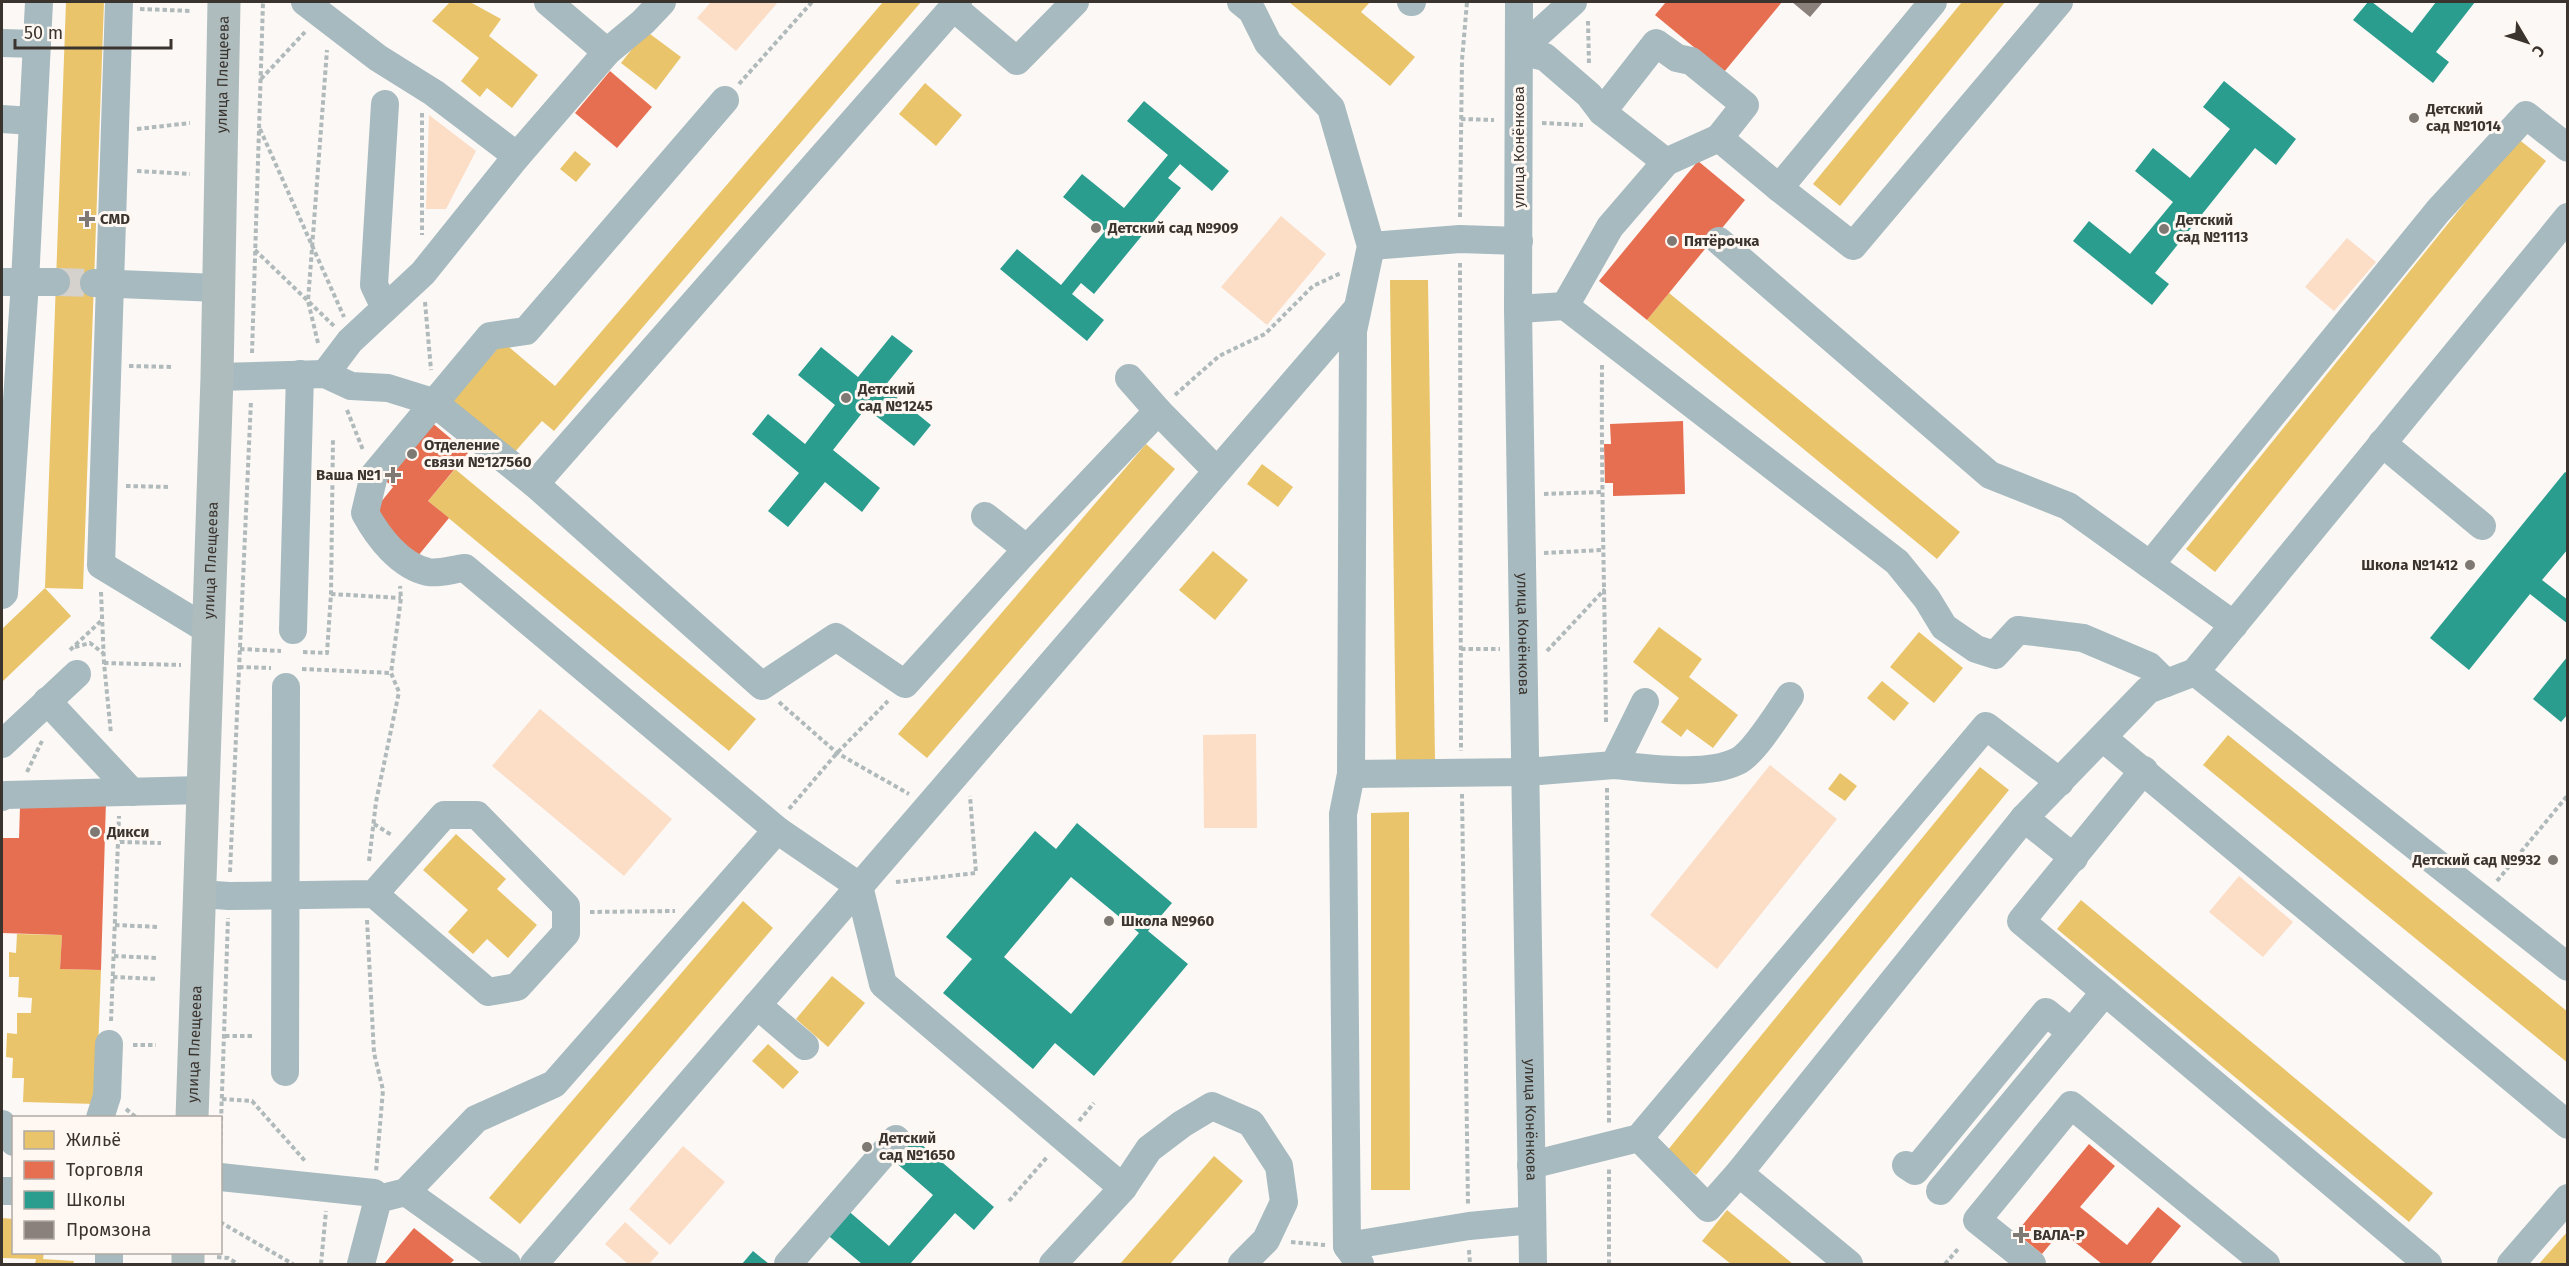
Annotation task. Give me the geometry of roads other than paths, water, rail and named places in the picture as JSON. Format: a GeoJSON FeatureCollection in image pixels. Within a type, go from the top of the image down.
{"type":"FeatureCollection","features":[{"type":"Feature","properties":{"kind":"main road","name":"улица Плещеева"},"geometry":{"type":"LineString","coordinates":[[192,1116],[214,895],[202,790],[217,377],[224,2]]}},
{"type":"Feature","properties":{"kind":"street"},"geometry":{"type":"LineString","coordinates":[[2,595],[4,592],[13,282],[32,121],[39,2]]}},
{"type":"Feature","properties":{"kind":"street"},"geometry":{"type":"LineString","coordinates":[[548,2],[607,52]]}},
{"type":"Feature","properties":{"kind":"street"},"geometry":{"type":"LineString","coordinates":[[293,630],[313,374],[423,273],[517,156],[607,52],[644,22],[662,2]]}},
{"type":"Feature","properties":{"kind":"street"},"geometry":{"type":"LineString","coordinates":[[535,484],[955,4],[1017,61],[1075,2]]}},
{"type":"Feature","properties":{"kind":"street"},"geometry":{"type":"LineString","coordinates":[[1241,2],[1252,11],[1268,43],[1331,108],[1371,246],[1357,309],[1353,343],[1351,774],[1343,814],[1353,1255],[1469,1226],[1532,1220]]}},
{"type":"Feature","properties":{"kind":"street","name":"улица Конёнкова"},"geometry":{"type":"LineString","coordinates":[[1519,2],[1518,309],[1533,1264]]}},
{"type":"Feature","properties":{"kind":"street"},"geometry":{"type":"LineString","coordinates":[[1779,188],[1933,2]]}},
{"type":"Feature","properties":{"kind":"street"},"geometry":{"type":"LineString","coordinates":[[1719,138],[1853,246],[2059,2]]}},
{"type":"Feature","properties":{"kind":"street"},"geometry":{"type":"LineString","coordinates":[[119,5],[113,170],[101,284],[106,365],[100,565],[208,630]]}},
{"type":"Feature","properties":{"kind":"street"},"geometry":{"type":"LineString","coordinates":[[1519,51],[1580,7]]}},
{"type":"Feature","properties":{"kind":"street"},"geometry":{"type":"LineString","coordinates":[[318,12],[378,58],[423,86],[517,156]]}},
{"type":"Feature","properties":{"kind":"street"},"geometry":{"type":"LineString","coordinates":[[2,43],[37,44]]}},
{"type":"Feature","properties":{"kind":"street"},"geometry":{"type":"LineString","coordinates":[[1565,306],[1610,226],[1666,162],[1719,138],[1745,105],[1691,61],[1677,58],[1656,43],[1596,111]]}},
{"type":"Feature","properties":{"kind":"street"},"geometry":{"type":"LineString","coordinates":[[1519,51],[1545,57],[1596,111],[1666,162]]}},
{"type":"Feature","properties":{"kind":"street"},"geometry":{"type":"LineString","coordinates":[[725,100],[526,332],[490,336],[374,475],[365,513],[378,538],[416,567],[430,572],[465,568],[777,830],[859,886],[883,984],[1123,1188]]}},
{"type":"Feature","properties":{"kind":"street"},"geometry":{"type":"LineString","coordinates":[[385,104],[374,285],[385,308]]}},
{"type":"Feature","properties":{"kind":"street"},"geometry":{"type":"LineString","coordinates":[[2150,565],[2438,211],[2526,115],[2568,148]]}},
{"type":"Feature","properties":{"kind":"street"},"geometry":{"type":"LineString","coordinates":[[2,119],[32,121]]}},
{"type":"Feature","properties":{"kind":"street"},"geometry":{"type":"LineString","coordinates":[[1639,1138],[1708,1208],[1739,1173],[2024,819],[2148,690],[2194,672],[2568,217]]}},
{"type":"Feature","properties":{"kind":"street"},"geometry":{"type":"LineString","coordinates":[[1371,246],[1460,238],[1519,241]]}},
{"type":"Feature","properties":{"kind":"street"},"geometry":{"type":"LineString","coordinates":[[1719,241],[1990,475],[2067,506],[2234,625]]}},
{"type":"Feature","properties":{"kind":"street"},"geometry":{"type":"LineString","coordinates":[[13,282],[56,282]]}},
{"type":"Feature","properties":{"kind":"street"},"geometry":{"type":"LineString","coordinates":[[101,284],[218,288]]}},
{"type":"Feature","properties":{"kind":"street"},"geometry":{"type":"LineString","coordinates":[[1518,309],[1565,306],[1603,334],[1897,562],[1927,599],[1944,627],[1976,650],[1995,655],[2018,630],[2083,638],[2149,666],[2166,683]]}},
{"type":"Feature","properties":{"kind":"street"},"geometry":{"type":"LineString","coordinates":[[534,1264],[1357,309]]}},
{"type":"Feature","properties":{"kind":"street"},"geometry":{"type":"LineString","coordinates":[[217,377],[313,374],[351,386],[388,388],[433,402],[535,484],[762,686],[836,637],[905,684],[1027,549],[1158,411]]}},
{"type":"Feature","properties":{"kind":"street"},"geometry":{"type":"LineString","coordinates":[[1129,378],[1216,470]]}},
{"type":"Feature","properties":{"kind":"street"},"geometry":{"type":"LineString","coordinates":[[2382,443],[2482,526]]}},
{"type":"Feature","properties":{"kind":"street"},"geometry":{"type":"LineString","coordinates":[[985,516],[1027,549]]}},
{"type":"Feature","properties":{"kind":"street"},"geometry":{"type":"LineString","coordinates":[[2,744],[52,706],[74,661]]}},
{"type":"Feature","properties":{"kind":"street"},"geometry":{"type":"LineString","coordinates":[[2194,672],[2568,967]]}},
{"type":"Feature","properties":{"kind":"street"},"geometry":{"type":"LineString","coordinates":[[285,1072],[287,675]]}},
{"type":"Feature","properties":{"kind":"street"},"geometry":{"type":"LineString","coordinates":[[1351,774],[1527,772],[1610,765],[1695,771],[1739,761],[1763,735],[1790,696]]}},
{"type":"Feature","properties":{"kind":"street"},"geometry":{"type":"LineString","coordinates":[[1610,765],[1645,702]]}},
{"type":"Feature","properties":{"kind":"street"},"geometry":{"type":"LineString","coordinates":[[52,706],[122,786]]}},
{"type":"Feature","properties":{"kind":"street"},"geometry":{"type":"LineString","coordinates":[[1531,1165],[1639,1138],[1986,726],[2060,782]]}},
{"type":"Feature","properties":{"kind":"street"},"geometry":{"type":"LineString","coordinates":[[2103,738],[2568,1125]]}},
{"type":"Feature","properties":{"kind":"street"},"geometry":{"type":"LineString","coordinates":[[2144,770],[2021,921],[2428,1264]]}},
{"type":"Feature","properties":{"kind":"street"},"geometry":{"type":"LineString","coordinates":[[9,796],[122,786],[202,790]]}},
{"type":"Feature","properties":{"kind":"street"},"geometry":{"type":"LineString","coordinates":[[214,895],[374,894],[488,992],[517,987],[566,933],[566,906],[477,815],[444,815],[374,894]]}},
{"type":"Feature","properties":{"kind":"street"},"geometry":{"type":"LineString","coordinates":[[2024,819],[2074,858]]}},
{"type":"Feature","properties":{"kind":"street"},"geometry":{"type":"LineString","coordinates":[[378,1199],[405,1192],[476,1119],[554,1084],[777,830]]}},
{"type":"Feature","properties":{"kind":"street"},"geometry":{"type":"LineString","coordinates":[[1940,1191],[2105,992]]}},
{"type":"Feature","properties":{"kind":"street"},"geometry":{"type":"LineString","coordinates":[[757,1005],[805,1046]]}},
{"type":"Feature","properties":{"kind":"street"},"geometry":{"type":"LineString","coordinates":[[1906,1165],[1915,1171],[2046,1012],[2071,1032]]}},
{"type":"Feature","properties":{"kind":"street"},"geometry":{"type":"LineString","coordinates":[[101,1116],[107,1096],[110,1044]]}},
{"type":"Feature","properties":{"kind":"street"},"geometry":{"type":"LineString","coordinates":[[2032,1264],[1977,1220],[2071,1105],[2266,1264]]}},
{"type":"Feature","properties":{"kind":"street"},"geometry":{"type":"LineString","coordinates":[[1053,1264],[1123,1188],[1149,1149],[1182,1124],[1212,1106],[1251,1123],[1279,1166],[1284,1202],[1266,1240],[1242,1264]]}},
{"type":"Feature","properties":{"kind":"street"},"geometry":{"type":"LineString","coordinates":[[2,1124],[12,1139]]}},
{"type":"Feature","properties":{"kind":"street"},"geometry":{"type":"LineString","coordinates":[[788,1264],[896,1139]]}},
{"type":"Feature","properties":{"kind":"street"},"geometry":{"type":"LineString","coordinates":[[1739,1173],[1850,1264]]}},
{"type":"Feature","properties":{"kind":"street"},"geometry":{"type":"LineString","coordinates":[[222,1177],[374,1192],[378,1199],[361,1264]]}},
{"type":"Feature","properties":{"kind":"street"},"geometry":{"type":"LineString","coordinates":[[405,1192],[507,1264]]}},
{"type":"Feature","properties":{"kind":"street"},"geometry":{"type":"LineString","coordinates":[[2511,1264],[2568,1198]]}},
{"type":"Feature","properties":{"kind":"tunnel"},"geometry":{"type":"LineString","coordinates":[[56,282],[94,283]]}},
{"type":"Feature","properties":{"kind":"place","name":"Детский сад №1014"},"geometry":{"type":"Point","coordinates":[2414,118]}},
{"type":"Feature","properties":{"kind":"place","name":"CMD"},"geometry":{"type":"Point","coordinates":[87,219]}},
{"type":"Feature","properties":{"kind":"place","name":"Детский сад №909"},"geometry":{"type":"Point","coordinates":[1096,228]}},
{"type":"Feature","properties":{"kind":"place","name":"Детский сад №1113"},"geometry":{"type":"Point","coordinates":[2164,229]}},
{"type":"Feature","properties":{"kind":"place","name":"Пятёрочка"},"geometry":{"type":"Point","coordinates":[1672,241]}},
{"type":"Feature","properties":{"kind":"place","name":"Детский сад №1245"},"geometry":{"type":"Point","coordinates":[846,398]}},
{"type":"Feature","properties":{"kind":"place","name":"Отделение связи №127560"},"geometry":{"type":"Point","coordinates":[412,454]}},
{"type":"Feature","properties":{"kind":"place","name":"Ваша №1"},"geometry":{"type":"Point","coordinates":[393,475]}},
{"type":"Feature","properties":{"kind":"place","name":"Школа №1412"},"geometry":{"type":"Point","coordinates":[2470,565]}},
{"type":"Feature","properties":{"kind":"place","name":"Дикси"},"geometry":{"type":"Point","coordinates":[95,832]}},
{"type":"Feature","properties":{"kind":"place","name":"Детский сад №932"},"geometry":{"type":"Point","coordinates":[2553,860]}},
{"type":"Feature","properties":{"kind":"place","name":"Школа №960"},"geometry":{"type":"Point","coordinates":[1109,921]}},
{"type":"Feature","properties":{"kind":"place","name":"Детский сад №1650"},"geometry":{"type":"Point","coordinates":[867,1147]}},
{"type":"Feature","properties":{"kind":"place","name":"ВАЛА-Р"},"geometry":{"type":"Point","coordinates":[2021,1235]}}]}
